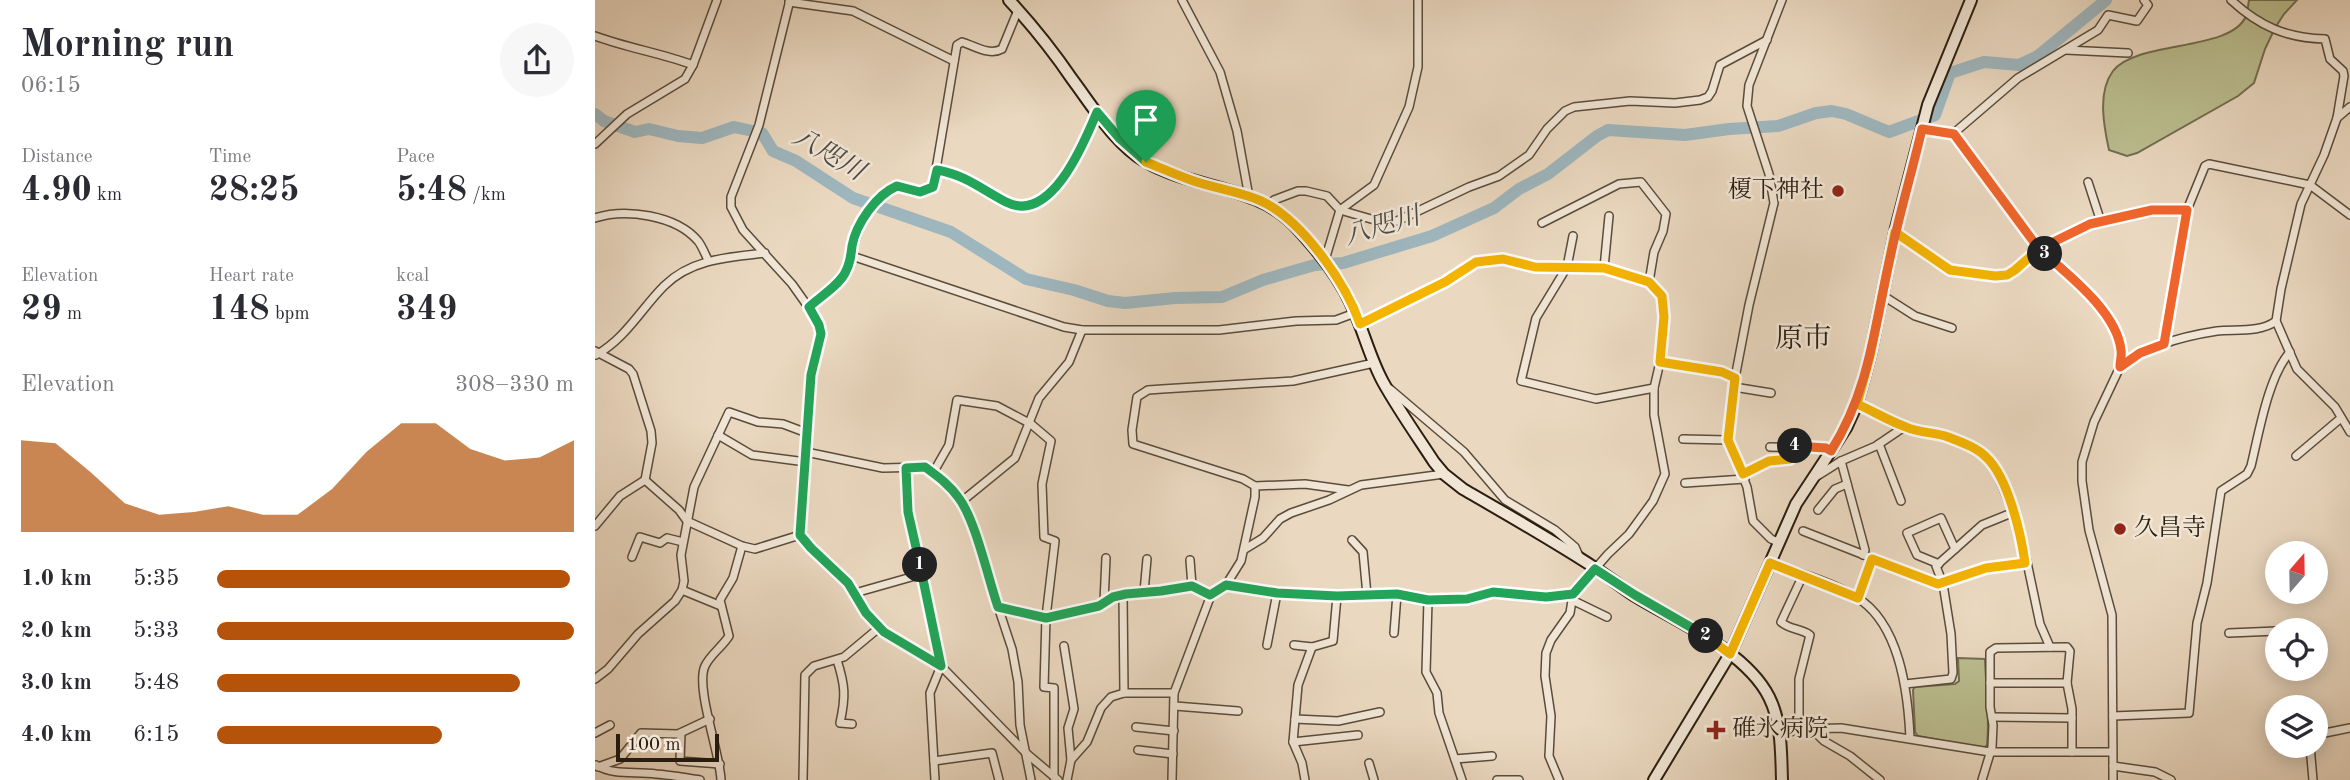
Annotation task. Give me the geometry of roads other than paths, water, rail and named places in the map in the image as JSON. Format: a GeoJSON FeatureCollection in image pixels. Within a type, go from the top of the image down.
{"type":"FeatureCollection","features":[{"type":"Feature","properties":{"kind":"main road"},"geometry":{"type":"LineString","coordinates":[[1009,0],[1053,52],[1097,112],[1120,139],[1146,162],[1190,180],[1269,205],[1294,225],[1325,260],[1358,319],[1384,385],[1444,474],[1464,489],[1705,636],[1730,654],[1761,685],[1773,708],[1780,733],[1782,780]]}},
{"type":"Feature","properties":{"kind":"main road"},"geometry":{"type":"LineString","coordinates":[[1654,780],[1730,654],[1796,504],[1846,428],[1857,404],[1867,369],[1895,232],[1922,129],[1939,74],[1971,0]]}},
{"type":"Feature","properties":{"kind":"street"},"geometry":{"type":"LineString","coordinates":[[595,144],[627,114],[685,79],[693,65],[717,0]]}},
{"type":"Feature","properties":{"kind":"street"},"geometry":{"type":"LineString","coordinates":[[1182,0],[1220,72],[1237,131],[1249,197]]}},
{"type":"Feature","properties":{"kind":"street"},"geometry":{"type":"LineString","coordinates":[[1325,260],[1340,210],[1374,185],[1401,130],[1418,67],[1419,0]]}},
{"type":"Feature","properties":{"kind":"street"},"geometry":{"type":"LineString","coordinates":[[1779,542],[1753,521],[1744,477],[1728,440],[1735,378],[1749,305],[1774,204],[1769,174],[1747,106],[1752,72],[1782,0]]}},
{"type":"Feature","properties":{"kind":"street"},"geometry":{"type":"LineString","coordinates":[[1954,134],[2018,79],[2098,30],[2108,15],[2137,21],[2148,5],[2144,0]]}},
{"type":"Feature","properties":{"kind":"street"},"geometry":{"type":"LineString","coordinates":[[2231,0],[2265,27],[2298,37],[2325,39],[2330,60],[2343,71],[2337,118],[2301,204],[2276,321],[2297,369],[2335,407],[2350,432]]}},
{"type":"Feature","properties":{"kind":"street"},"geometry":{"type":"LineString","coordinates":[[954,61],[853,11],[790,1],[759,125],[731,197],[731,207],[743,230],[793,284],[809,307],[821,334],[811,375],[800,535],[855,593],[866,613],[880,627],[941,666],[1027,753],[1056,778]]}},
{"type":"Feature","properties":{"kind":"street"},"geometry":{"type":"LineString","coordinates":[[809,307],[844,275],[862,220],[886,191],[897,186],[920,192],[933,187],[957,45],[962,42],[989,52],[998,52],[1002,49],[1018,10]]}},
{"type":"Feature","properties":{"kind":"street"},"geometry":{"type":"LineString","coordinates":[[595,36],[693,65]]}},
{"type":"Feature","properties":{"kind":"street"},"geometry":{"type":"LineString","coordinates":[[1269,205],[1274,200],[1298,191],[1306,191],[1327,196],[1340,210],[1378,221],[1397,221],[1499,176],[1529,155],[1547,129],[1565,111],[1574,107],[1630,101],[1675,103],[1708,97],[1720,65],[1767,40]]}},
{"type":"Feature","properties":{"kind":"street"},"geometry":{"type":"LineString","coordinates":[[2065,50],[2128,53]]}},
{"type":"Feature","properties":{"kind":"street"},"geometry":{"type":"LineString","coordinates":[[2337,118],[2350,107]]}},
{"type":"Feature","properties":{"kind":"street"},"geometry":{"type":"LineString","coordinates":[[937,170],[958,174],[1008,203],[1028,207],[1037,204],[1066,173],[1077,156],[1097,112]]}},
{"type":"Feature","properties":{"kind":"street"},"geometry":{"type":"LineString","coordinates":[[1922,129],[1954,134],[2039,249],[2097,303],[2115,331],[2121,349],[2120,367],[2094,422],[2083,462],[2082,481],[2089,530],[2112,615],[2113,780]]}},
{"type":"Feature","properties":{"kind":"street"},"geometry":{"type":"LineString","coordinates":[[2164,344],[2187,210],[2205,166],[2209,164],[2310,185],[2350,215]]}},
{"type":"Feature","properties":{"kind":"street"},"geometry":{"type":"LineString","coordinates":[[1542,223],[1619,184],[1641,182],[1666,214],[1663,231],[1654,252],[1649,282]]}},
{"type":"Feature","properties":{"kind":"street"},"geometry":{"type":"LineString","coordinates":[[2088,182],[2101,222]]}},
{"type":"Feature","properties":{"kind":"street"},"geometry":{"type":"LineString","coordinates":[[1895,232],[1950,270],[1995,276],[2007,275],[2039,249],[2090,224],[2152,210],[2187,210]]}},
{"type":"Feature","properties":{"kind":"street"},"geometry":{"type":"LineString","coordinates":[[596,215],[651,216],[674,225],[698,241],[708,260]]}},
{"type":"Feature","properties":{"kind":"street"},"geometry":{"type":"LineString","coordinates":[[1604,268],[1609,216]]}},
{"type":"Feature","properties":{"kind":"street"},"geometry":{"type":"LineString","coordinates":[[1573,236],[1567,267],[1536,318],[1521,380],[1596,399],[1654,388]]}},
{"type":"Feature","properties":{"kind":"street"},"geometry":{"type":"LineString","coordinates":[[595,526],[620,496],[645,480],[652,443],[651,431],[633,374],[629,369],[597,354],[637,320],[675,277],[708,260],[765,253]]}},
{"type":"Feature","properties":{"kind":"street"},"geometry":{"type":"LineString","coordinates":[[852,256],[1064,327],[1082,330],[1219,330],[1296,321],[1358,319],[1445,282],[1476,262],[1503,259],[1535,267],[1604,268],[1649,282],[1662,296],[1664,317],[1660,362],[1654,388],[1654,415],[1665,474],[1653,501],[1629,534],[1595,569],[1573,597],[1570,613],[1551,640],[1546,653],[1545,676],[1551,716],[1549,756],[1559,780]]}},
{"type":"Feature","properties":{"kind":"street"},"geometry":{"type":"LineString","coordinates":[[1882,296],[1915,316],[1952,328]]}},
{"type":"Feature","properties":{"kind":"street"},"geometry":{"type":"LineString","coordinates":[[2120,367],[2140,353],[2164,344],[2215,331],[2264,327],[2276,321]]}},
{"type":"Feature","properties":{"kind":"street"},"geometry":{"type":"LineString","coordinates":[[961,502],[1015,458],[1039,398],[1069,362],[1082,330]]}},
{"type":"Feature","properties":{"kind":"street"},"geometry":{"type":"LineString","coordinates":[[2113,716],[2189,713],[2197,623],[2207,583],[2221,491],[2247,474],[2251,466],[2270,393],[2281,361],[2290,352]]}},
{"type":"Feature","properties":{"kind":"street"},"geometry":{"type":"LineString","coordinates":[[1660,362],[1722,372],[1735,378]]}},
{"type":"Feature","properties":{"kind":"street"},"geometry":{"type":"LineString","coordinates":[[1350,490],[1305,484],[1255,486],[1243,479],[1133,444],[1132,430],[1137,397],[1148,390],[1293,381],[1374,363]]}},
{"type":"Feature","properties":{"kind":"street"},"geometry":{"type":"LineString","coordinates":[[1384,385],[1464,452],[1505,500],[1555,530],[1575,547],[1580,559]]}},
{"type":"Feature","properties":{"kind":"street"},"geometry":{"type":"LineString","coordinates":[[1734,387],[1770,393]]}},
{"type":"Feature","properties":{"kind":"street"},"geometry":{"type":"LineString","coordinates":[[933,473],[949,444],[957,400],[997,406],[1028,422],[1051,441],[1042,484],[1044,537],[1055,541],[1046,618],[1044,687],[1054,688],[1056,778]]}},
{"type":"Feature","properties":{"kind":"street"},"geometry":{"type":"LineString","coordinates":[[1857,404],[1904,427],[1946,436],[1985,455],[1995,468],[2020,529],[2025,563],[2034,590],[2040,624],[2050,647]]}},
{"type":"Feature","properties":{"kind":"street"},"geometry":{"type":"LineString","coordinates":[[595,679],[608,669],[638,634],[675,601],[682,590],[684,582],[681,555],[694,487],[729,412],[758,422],[783,424],[807,433]]}},
{"type":"Feature","properties":{"kind":"street"},"geometry":{"type":"LineString","coordinates":[[2296,456],[2341,418]]}},
{"type":"Feature","properties":{"kind":"street"},"geometry":{"type":"LineString","coordinates":[[1814,478],[1841,461],[1879,444],[1904,427]]}},
{"type":"Feature","properties":{"kind":"street"},"geometry":{"type":"LineString","coordinates":[[718,435],[752,455],[806,462]]}},
{"type":"Feature","properties":{"kind":"street"},"geometry":{"type":"LineString","coordinates":[[1683,439],[1728,440]]}},
{"type":"Feature","properties":{"kind":"street"},"geometry":{"type":"LineString","coordinates":[[1879,444],[1901,501]]}},
{"type":"Feature","properties":{"kind":"street"},"geometry":{"type":"LineString","coordinates":[[1685,483],[1744,477],[1769,461],[1790,459],[1789,446]]}},
{"type":"Feature","properties":{"kind":"street"},"geometry":{"type":"LineString","coordinates":[[1770,447],[1826,448],[1831,451]]}},
{"type":"Feature","properties":{"kind":"street"},"geometry":{"type":"LineString","coordinates":[[806,452],[883,468],[925,467],[947,484],[961,502],[1012,649],[1018,682],[1020,725],[1031,780]]}},
{"type":"Feature","properties":{"kind":"street"},"geometry":{"type":"LineString","coordinates":[[1841,461],[1865,550],[1863,555]]}},
{"type":"Feature","properties":{"kind":"street"},"geometry":{"type":"LineString","coordinates":[[906,468],[908,512],[941,666],[930,693],[935,780]]}},
{"type":"Feature","properties":{"kind":"street"},"geometry":{"type":"LineString","coordinates":[[1245,549],[1263,538],[1280,519],[1361,485],[1444,474]]}},
{"type":"Feature","properties":{"kind":"street"},"geometry":{"type":"LineString","coordinates":[[645,480],[679,510],[687,521],[741,545],[755,549],[800,535]]}},
{"type":"Feature","properties":{"kind":"street"},"geometry":{"type":"LineString","coordinates":[[1818,510],[1835,489],[1847,484]]}},
{"type":"Feature","properties":{"kind":"street"},"geometry":{"type":"LineString","coordinates":[[1171,780],[1174,693],[1210,595],[1226,585],[1241,561],[1255,486]]}},
{"type":"Feature","properties":{"kind":"street"},"geometry":{"type":"LineString","coordinates":[[1905,684],[1951,679],[1954,673],[1943,584],[1936,566],[1982,525],[2014,512]]}},
{"type":"Feature","properties":{"kind":"street"},"geometry":{"type":"LineString","coordinates":[[1939,564],[1917,555],[1907,533],[1941,518],[1955,549]]}},
{"type":"Feature","properties":{"kind":"street"},"geometry":{"type":"LineString","coordinates":[[1803,531],[1943,584],[1986,568],[2025,563]]}},
{"type":"Feature","properties":{"kind":"street"},"geometry":{"type":"LineString","coordinates":[[632,557],[640,537],[660,543],[667,538],[683,542]]}},
{"type":"Feature","properties":{"kind":"street"},"geometry":{"type":"LineString","coordinates":[[1352,540],[1363,552],[1367,595]]}},
{"type":"Feature","properties":{"kind":"street"},"geometry":{"type":"LineString","coordinates":[[721,780],[703,685],[703,672],[705,664],[729,636],[720,600],[733,578],[741,545]]}},
{"type":"Feature","properties":{"kind":"street"},"geometry":{"type":"LineString","coordinates":[[1104,602],[1105,558]]}},
{"type":"Feature","properties":{"kind":"street"},"geometry":{"type":"LineString","coordinates":[[1144,592],[1147,559]]}},
{"type":"Feature","properties":{"kind":"street"},"geometry":{"type":"LineString","coordinates":[[1858,598],[1872,559]]}},
{"type":"Feature","properties":{"kind":"street"},"geometry":{"type":"LineString","coordinates":[[1190,560],[1192,586]]}},
{"type":"Feature","properties":{"kind":"street"},"geometry":{"type":"LineString","coordinates":[[1770,563],[1858,598],[1882,622],[1899,660],[1905,684],[1910,738]]}},
{"type":"Feature","properties":{"kind":"street"},"geometry":{"type":"LineString","coordinates":[[855,593],[922,574]]}},
{"type":"Feature","properties":{"kind":"street"},"geometry":{"type":"LineString","coordinates":[[1803,575],[1781,622],[1790,629],[1803,630],[1810,635],[1798,679],[1799,717],[1809,729],[1881,780]]}},
{"type":"Feature","properties":{"kind":"street"},"geometry":{"type":"LineString","coordinates":[[1226,585],[1277,593],[1337,596],[1397,594],[1428,600],[1467,599],[1493,592],[1573,597],[1607,617]]}},
{"type":"Feature","properties":{"kind":"street"},"geometry":{"type":"LineString","coordinates":[[998,607],[1046,618],[1099,606],[1123,594],[1192,586],[1210,595]]}},
{"type":"Feature","properties":{"kind":"street"},"geometry":{"type":"LineString","coordinates":[[682,590],[722,606]]}},
{"type":"Feature","properties":{"kind":"street"},"geometry":{"type":"LineString","coordinates":[[1267,645],[1277,593]]}},
{"type":"Feature","properties":{"kind":"street"},"geometry":{"type":"LineString","coordinates":[[1123,594],[1124,693]]}},
{"type":"Feature","properties":{"kind":"street"},"geometry":{"type":"LineString","coordinates":[[1394,633],[1397,594]]}},
{"type":"Feature","properties":{"kind":"street"},"geometry":{"type":"LineString","coordinates":[[1294,645],[1312,647],[1333,641],[1337,596]]}},
{"type":"Feature","properties":{"kind":"street"},"geometry":{"type":"LineString","coordinates":[[1428,600],[1426,672],[1437,693],[1439,713],[1462,780]]}},
{"type":"Feature","properties":{"kind":"street"},"geometry":{"type":"LineString","coordinates":[[803,780],[805,675],[814,666],[844,657],[880,627]]}},
{"type":"Feature","properties":{"kind":"street"},"geometry":{"type":"LineString","coordinates":[[2229,632],[2265,631]]}},
{"type":"Feature","properties":{"kind":"street"},"geometry":{"type":"LineString","coordinates":[[1064,646],[1074,709],[1069,728],[1071,760],[1067,780]]}},
{"type":"Feature","properties":{"kind":"street"},"geometry":{"type":"LineString","coordinates":[[1303,780],[1303,763],[1293,742],[1298,685],[1312,647]]}},
{"type":"Feature","properties":{"kind":"street"},"geometry":{"type":"LineString","coordinates":[[1982,780],[1990,752],[1993,725],[1990,652],[1996,648],[2067,647],[2070,651],[2067,683],[2072,718],[2072,752]]}},
{"type":"Feature","properties":{"kind":"street"},"geometry":{"type":"LineString","coordinates":[[837,660],[845,685],[841,723],[852,724]]}},
{"type":"Feature","properties":{"kind":"street"},"geometry":{"type":"LineString","coordinates":[[1990,683],[2067,683]]}},
{"type":"Feature","properties":{"kind":"street"},"geometry":{"type":"LineString","coordinates":[[1071,760],[1087,742],[1101,708],[1111,697],[1124,693],[1174,693]]}},
{"type":"Feature","properties":{"kind":"street"},"geometry":{"type":"LineString","coordinates":[[1175,706],[1238,711]]}},
{"type":"Feature","properties":{"kind":"street"},"geometry":{"type":"LineString","coordinates":[[1295,719],[1338,720],[1380,712]]}},
{"type":"Feature","properties":{"kind":"street"},"geometry":{"type":"LineString","coordinates":[[1992,717],[2072,718]]}},
{"type":"Feature","properties":{"kind":"street"},"geometry":{"type":"LineString","coordinates":[[596,766],[620,759],[641,733],[681,733],[710,719]]}},
{"type":"Feature","properties":{"kind":"street"},"geometry":{"type":"LineString","coordinates":[[595,733],[610,725]]}},
{"type":"Feature","properties":{"kind":"street"},"geometry":{"type":"LineString","coordinates":[[1136,727],[1174,731]]}},
{"type":"Feature","properties":{"kind":"street"},"geometry":{"type":"LineString","coordinates":[[1780,733],[1841,728],[1990,752],[2112,752]]}},
{"type":"Feature","properties":{"kind":"street"},"geometry":{"type":"LineString","coordinates":[[2328,732],[2350,728]]}},
{"type":"Feature","properties":{"kind":"street"},"geometry":{"type":"LineString","coordinates":[[681,733],[680,761],[720,764]]}},
{"type":"Feature","properties":{"kind":"street"},"geometry":{"type":"LineString","coordinates":[[1293,742],[1358,736]]}},
{"type":"Feature","properties":{"kind":"street"},"geometry":{"type":"LineString","coordinates":[[1138,751],[1173,754]]}},
{"type":"Feature","properties":{"kind":"street"},"geometry":{"type":"LineString","coordinates":[[934,761],[992,753],[999,780]]}},
{"type":"Feature","properties":{"kind":"street"},"geometry":{"type":"LineString","coordinates":[[1455,758],[1492,756]]}},
{"type":"Feature","properties":{"kind":"street"},"geometry":{"type":"LineString","coordinates":[[2311,758],[2313,780]]}},
{"type":"Feature","properties":{"kind":"street"},"geometry":{"type":"LineString","coordinates":[[1369,763],[1374,780]]}},
{"type":"Feature","properties":{"kind":"street"},"geometry":{"type":"LineString","coordinates":[[596,766],[605,771],[625,774],[700,780]]}},
{"type":"Feature","properties":{"kind":"street"},"geometry":{"type":"LineString","coordinates":[[2113,766],[2155,772],[2171,780]]}},
{"type":"Feature","properties":{"kind":"street"},"geometry":{"type":"LineString","coordinates":[[1497,780],[1519,780]]}},
{"type":"Feature","properties":{"kind":"waterway","name":"八咫川"},"geometry":{"type":"LineString","coordinates":[[595,114],[604,121],[635,132],[649,129],[702,138],[734,127],[762,133],[773,151],[796,161],[853,198],[951,232],[1026,279],[1125,303],[1222,297],[1263,280],[1297,270],[1315,265],[1343,263],[1432,236],[1494,208],[1519,189],[1548,174],[1608,130],[1685,135],[1778,126],[1816,113],[1832,111],[1889,132],[1935,115],[1950,73],[1984,62],[2019,65],[2038,56],[2106,0]]}},
{"type":"Feature","properties":{"kind":"place","name":"榎下神社"},"geometry":{"type":"Point","coordinates":[1838,191]}},
{"type":"Feature","properties":{"kind":"place","name":"久昌寺"},"geometry":{"type":"Point","coordinates":[2120,529]}},
{"type":"Feature","properties":{"kind":"place","name":"碓氷病院"},"geometry":{"type":"Point","coordinates":[1716,730]}},
{"type":"Feature","properties":{"kind":"district","name":"原市"},"geometry":{"type":"Point","coordinates":[1803,340]}}]}
